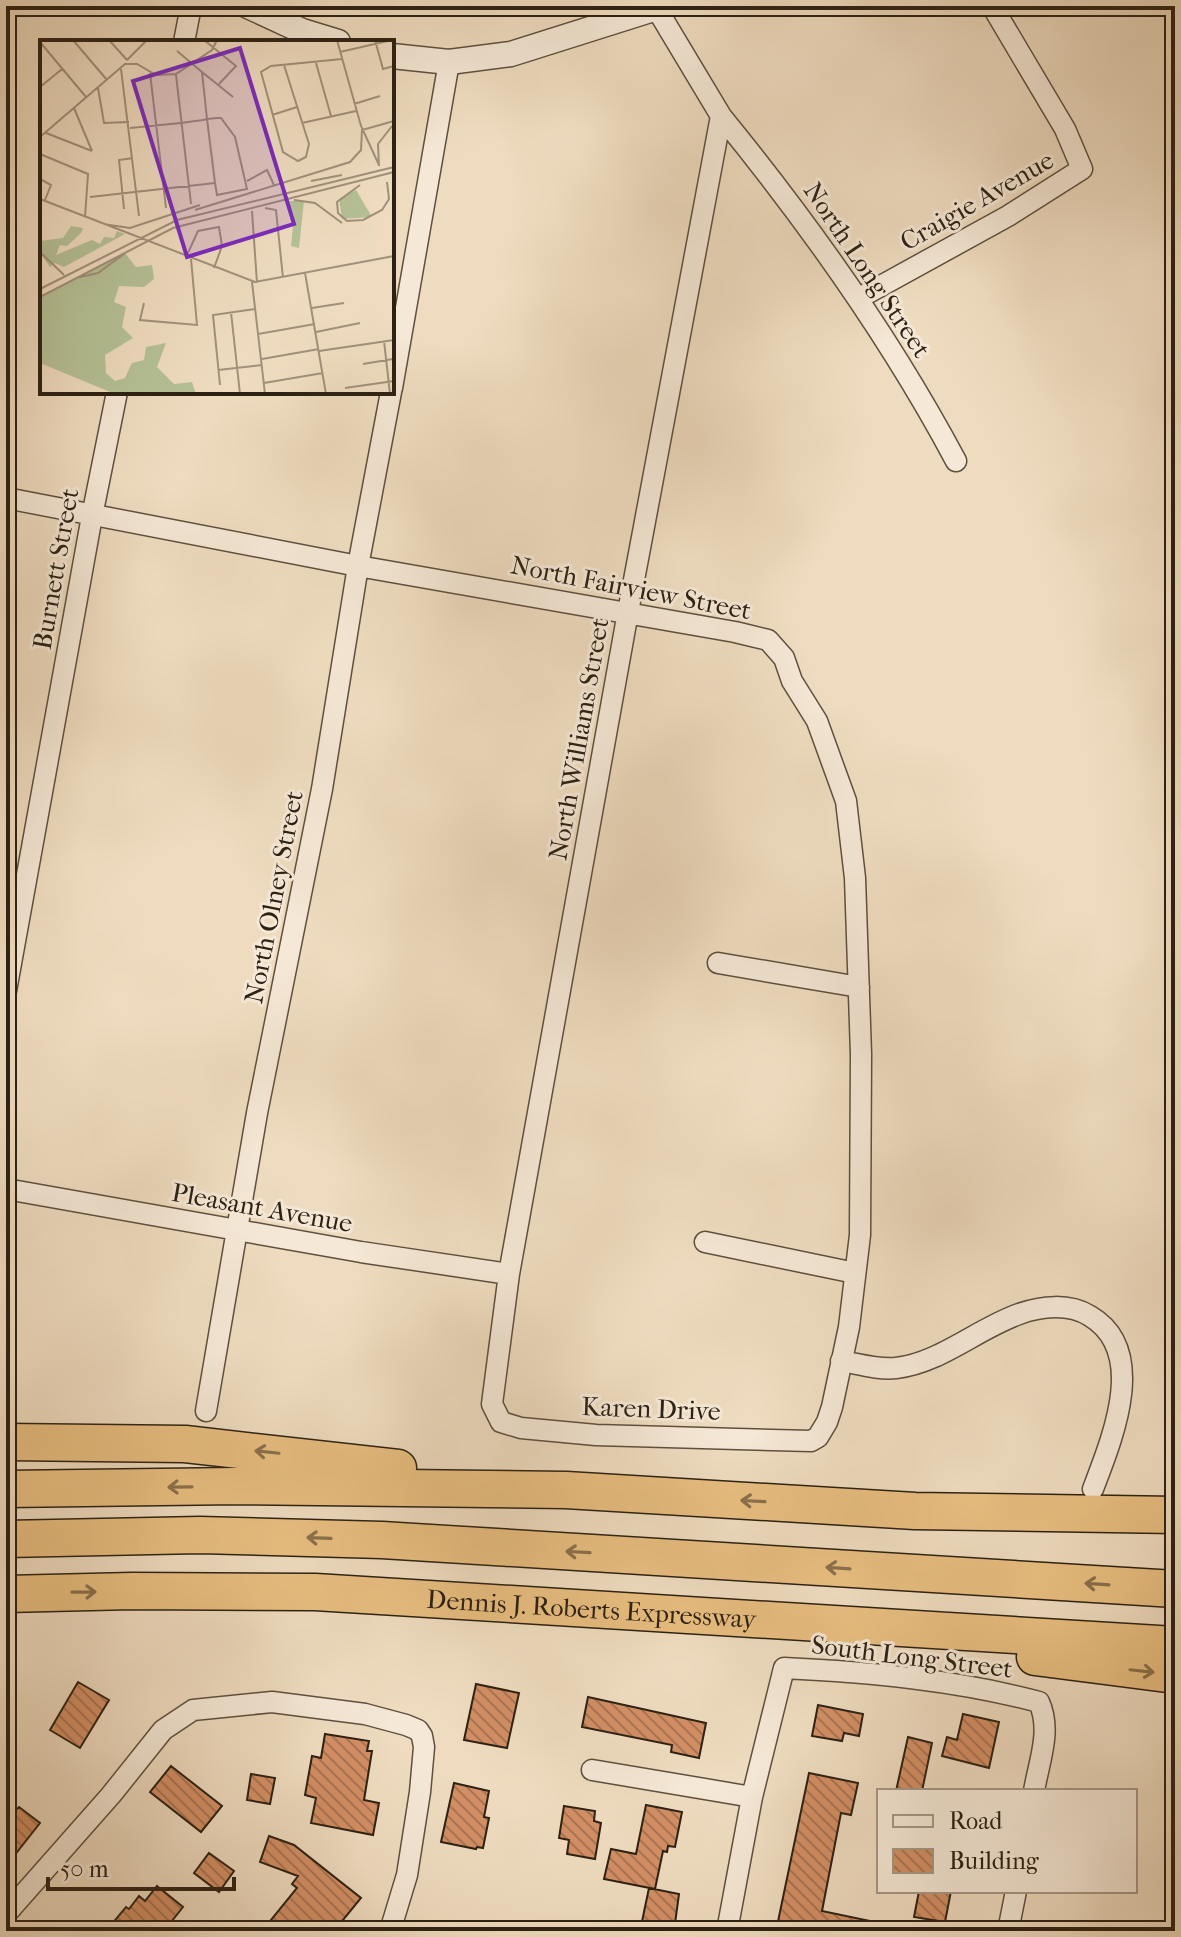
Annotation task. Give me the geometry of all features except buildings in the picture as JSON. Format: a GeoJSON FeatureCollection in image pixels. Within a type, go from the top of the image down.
{"type":"FeatureCollection","features":[{"type":"Feature","properties":{"kind":"highway"},"geometry":{"type":"LineString","coordinates":[[6,1442],[185,1444],[566,1490]]}},
{"type":"Feature","properties":{"kind":"highway"},"geometry":{"type":"LineString","coordinates":[[6,1489],[237,1486],[566,1490],[915,1511],[1175,1515]]}},
{"type":"Feature","properties":{"kind":"highway"},"geometry":{"type":"LineString","coordinates":[[915,1511],[1032,1525],[1175,1533]]}},
{"type":"Feature","properties":{"kind":"highway","name":"Dennis J. Roberts Expressway"},"geometry":{"type":"LineString","coordinates":[[6,1539],[200,1535],[382,1540],[1175,1589]]}},
{"type":"Feature","properties":{"kind":"highway","name":"Dennis J. Roberts Expressway"},"geometry":{"type":"LineString","coordinates":[[6,1594],[315,1592],[1175,1645]]}},
{"type":"Feature","properties":{"kind":"highway"},"geometry":{"type":"LineString","coordinates":[[816,1622],[1072,1663],[1175,1675]]}},
{"type":"Feature","properties":{"kind":"street"},"geometry":{"type":"LineString","coordinates":[[184,40],[191,6]]}},
{"type":"Feature","properties":{"kind":"street"},"geometry":{"type":"LineString","coordinates":[[248,6],[302,31],[331,40]]}},
{"type":"Feature","properties":{"kind":"street","name":"Craigie Avenue"},"geometry":{"type":"LineString","coordinates":[[859,298],[1008,216],[1082,169],[1065,129],[992,6]]}},
{"type":"Feature","properties":{"kind":"street"},"geometry":{"type":"LineString","coordinates":[[394,56],[449,62],[511,54],[659,7],[721,116]]}},
{"type":"Feature","properties":{"kind":"street","name":"North Olney Street"},"geometry":{"type":"LineString","coordinates":[[394,378],[449,62]]}},
{"type":"Feature","properties":{"kind":"street","name":"North Long Street"},"geometry":{"type":"LineString","coordinates":[[721,116],[790,200],[859,298],[924,402],[956,461]]}},
{"type":"Feature","properties":{"kind":"street","name":"North Williams Street"},"geometry":{"type":"LineString","coordinates":[[492,1404],[509,1274],[721,116]]}},
{"type":"Feature","properties":{"kind":"street","name":"Burnett Street"},"geometry":{"type":"LineString","coordinates":[[6,991],[117,394]]}},
{"type":"Feature","properties":{"kind":"street","name":"North Olney Street"},"geometry":{"type":"LineString","coordinates":[[206,1411],[257,1113],[322,789],[358,566],[391,394]]}},
{"type":"Feature","properties":{"kind":"street","name":"North Fairview Street"},"geometry":{"type":"LineString","coordinates":[[6,498],[768,640],[784,658],[792,681],[817,721],[846,801],[855,878],[862,1164],[860,1235],[849,1327],[827,1422],[818,1437]]}},
{"type":"Feature","properties":{"kind":"street"},"geometry":{"type":"LineString","coordinates":[[718,963],[859,987]]}},
{"type":"Feature","properties":{"kind":"street","name":"Pleasant Avenue"},"geometry":{"type":"LineString","coordinates":[[6,1189],[361,1252],[509,1274]]}},
{"type":"Feature","properties":{"kind":"street"},"geometry":{"type":"LineString","coordinates":[[705,1242],[855,1273]]}},
{"type":"Feature","properties":{"kind":"street"},"geometry":{"type":"LineString","coordinates":[[841,1361],[896,1368],[928,1359],[1018,1314],[1035,1309],[1065,1307],[1079,1310],[1104,1326],[1113,1337],[1121,1366],[1118,1417],[1093,1489]]}},
{"type":"Feature","properties":{"kind":"street","name":"Karen Drive"},"geometry":{"type":"LineString","coordinates":[[492,1404],[501,1422],[521,1428],[596,1435],[811,1441],[818,1437]]}},
{"type":"Feature","properties":{"kind":"street","name":"South Long Street"},"geometry":{"type":"LineString","coordinates":[[752,1797],[784,1668],[926,1681],[1039,1702],[1046,1734],[1034,1789]]}},
{"type":"Feature","properties":{"kind":"street"},"geometry":{"type":"LineString","coordinates":[[6,1914],[111,1795],[163,1730],[193,1710],[272,1702],[365,1714],[406,1725],[418,1730],[422,1736],[420,1792],[407,1875],[390,1931]]}},
{"type":"Feature","properties":{"kind":"street"},"geometry":{"type":"LineString","coordinates":[[592,1770],[752,1797],[727,1931]]}},
{"type":"Feature","properties":{"kind":"street"},"geometry":{"type":"LineString","coordinates":[[1008,1931],[1016,1893]]}}]}
